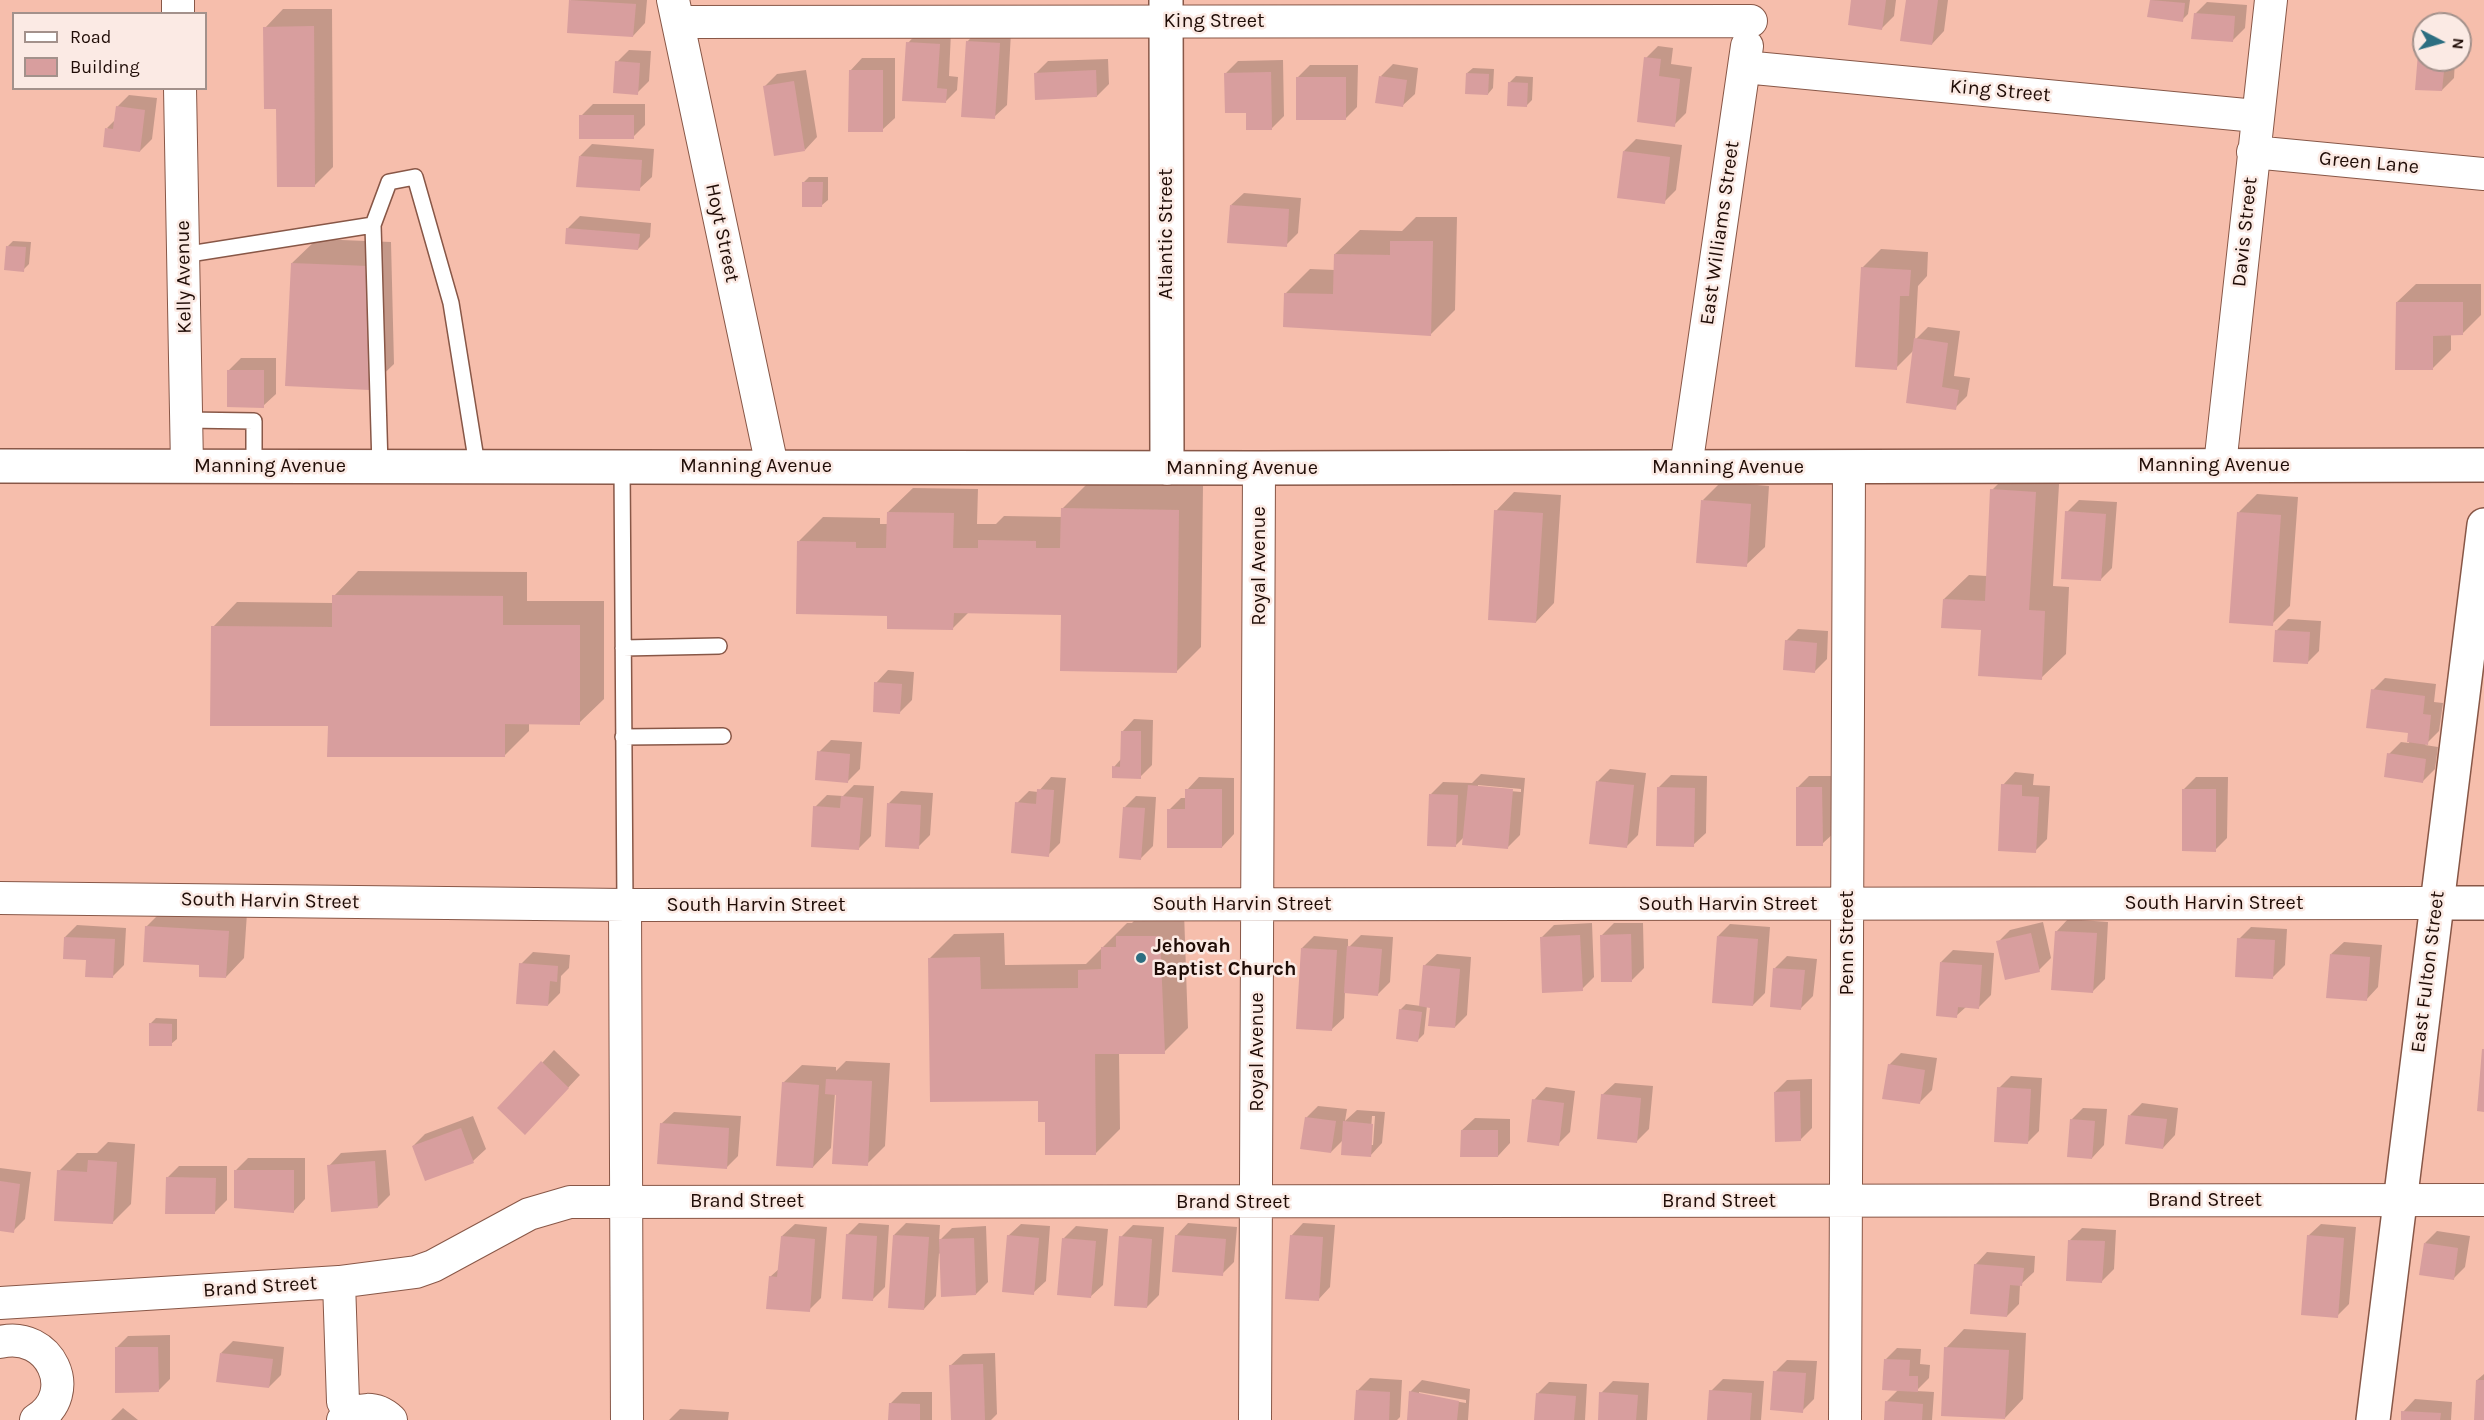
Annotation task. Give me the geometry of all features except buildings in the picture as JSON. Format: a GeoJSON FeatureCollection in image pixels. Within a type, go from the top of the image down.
{"type":"FeatureCollection","features":[{"type":"Feature","properties":{"kind":"main road","name":"Atlantic Street"},"geometry":{"type":"LineString","coordinates":[[1166,11],[1167,468]]}},
{"type":"Feature","properties":{"kind":"main road","name":"Manning Avenue"},"geometry":{"type":"LineString","coordinates":[[0,466],[622,465],[1259,468],[2484,465]]}},
{"type":"Feature","properties":{"kind":"main road","name":"East Fulton Street"},"geometry":{"type":"LineString","coordinates":[[2373,1420],[2437,903],[2474,683],[2484,525]]}},
{"type":"Feature","properties":{"kind":"main road","name":"South Harvin Street"},"geometry":{"type":"LineString","coordinates":[[2437,903],[2484,903]]}},
{"type":"Feature","properties":{"kind":"street","name":"Davis Street"},"geometry":{"type":"LineString","coordinates":[[2220,465],[2256,116],[2271,0]]}},
{"type":"Feature","properties":{"kind":"street","name":"King Street"},"geometry":{"type":"LineString","coordinates":[[675,11],[1752,10]]}},
{"type":"Feature","properties":{"kind":"street","name":"East Williams Street"},"geometry":{"type":"LineString","coordinates":[[1686,467],[1752,10]]}},
{"type":"Feature","properties":{"kind":"street","name":"Hoyt Street"},"geometry":{"type":"LineString","coordinates":[[675,11],[772,466]]}},
{"type":"Feature","properties":{"kind":"street","name":"King Street"},"geometry":{"type":"LineString","coordinates":[[1744,67],[2256,116]]}},
{"type":"Feature","properties":{"kind":"street","name":"Kelly Avenue"},"geometry":{"type":"LineString","coordinates":[[180,90],[187,466]]}},
{"type":"Feature","properties":{"kind":"street","name":"Green Lane"},"geometry":{"type":"LineString","coordinates":[[2253,152],[2484,174]]}},
{"type":"Feature","properties":{"kind":"street","name":"Penn Street"},"geometry":{"type":"LineString","coordinates":[[1845,1420],[1850,467]]}},
{"type":"Feature","properties":{"kind":"street","name":"Royal Avenue"},"geometry":{"type":"LineString","coordinates":[[1255,1420],[1259,468]]}},
{"type":"Feature","properties":{"kind":"street","name":"South Harvin Street"},"geometry":{"type":"LineString","coordinates":[[0,898],[625,905],[2437,903]]}},
{"type":"Feature","properties":{"kind":"street"},"geometry":{"type":"LineString","coordinates":[[625,905],[627,1420]]}},
{"type":"Feature","properties":{"kind":"street","name":"Brand Street"},"geometry":{"type":"LineString","coordinates":[[7,1304],[339,1282],[416,1272],[433,1266],[529,1214],[570,1202],[2484,1200]]}},
{"type":"Feature","properties":{"kind":"street"},"geometry":{"type":"LineString","coordinates":[[339,1282],[343,1402],[347,1417],[368,1409],[380,1411],[391,1420]]}},
{"type":"Feature","properties":{"kind":"street"},"geometry":{"type":"LineString","coordinates":[[7,1304],[8,1341],[40,1349],[50,1359],[57,1375],[56,1394],[49,1408],[36,1420]]}},
{"type":"Feature","properties":{"kind":"lane"},"geometry":{"type":"LineString","coordinates":[[380,466],[373,225],[389,182],[414,177],[451,303],[477,465]]}},
{"type":"Feature","properties":{"kind":"lane"},"geometry":{"type":"LineString","coordinates":[[183,255],[373,225]]}},
{"type":"Feature","properties":{"kind":"lane"},"geometry":{"type":"LineString","coordinates":[[186,420],[254,421],[254,466]]}},
{"type":"Feature","properties":{"kind":"lane"},"geometry":{"type":"LineString","coordinates":[[622,465],[625,905]]}},
{"type":"Feature","properties":{"kind":"lane"},"geometry":{"type":"LineString","coordinates":[[623,648],[719,646]]}},
{"type":"Feature","properties":{"kind":"lane"},"geometry":{"type":"LineString","coordinates":[[623,737],[723,736]]}},
{"type":"Feature","properties":{"kind":"place","name":"Jehovah Baptist Church"},"geometry":{"type":"Point","coordinates":[1141,958]}}]}
